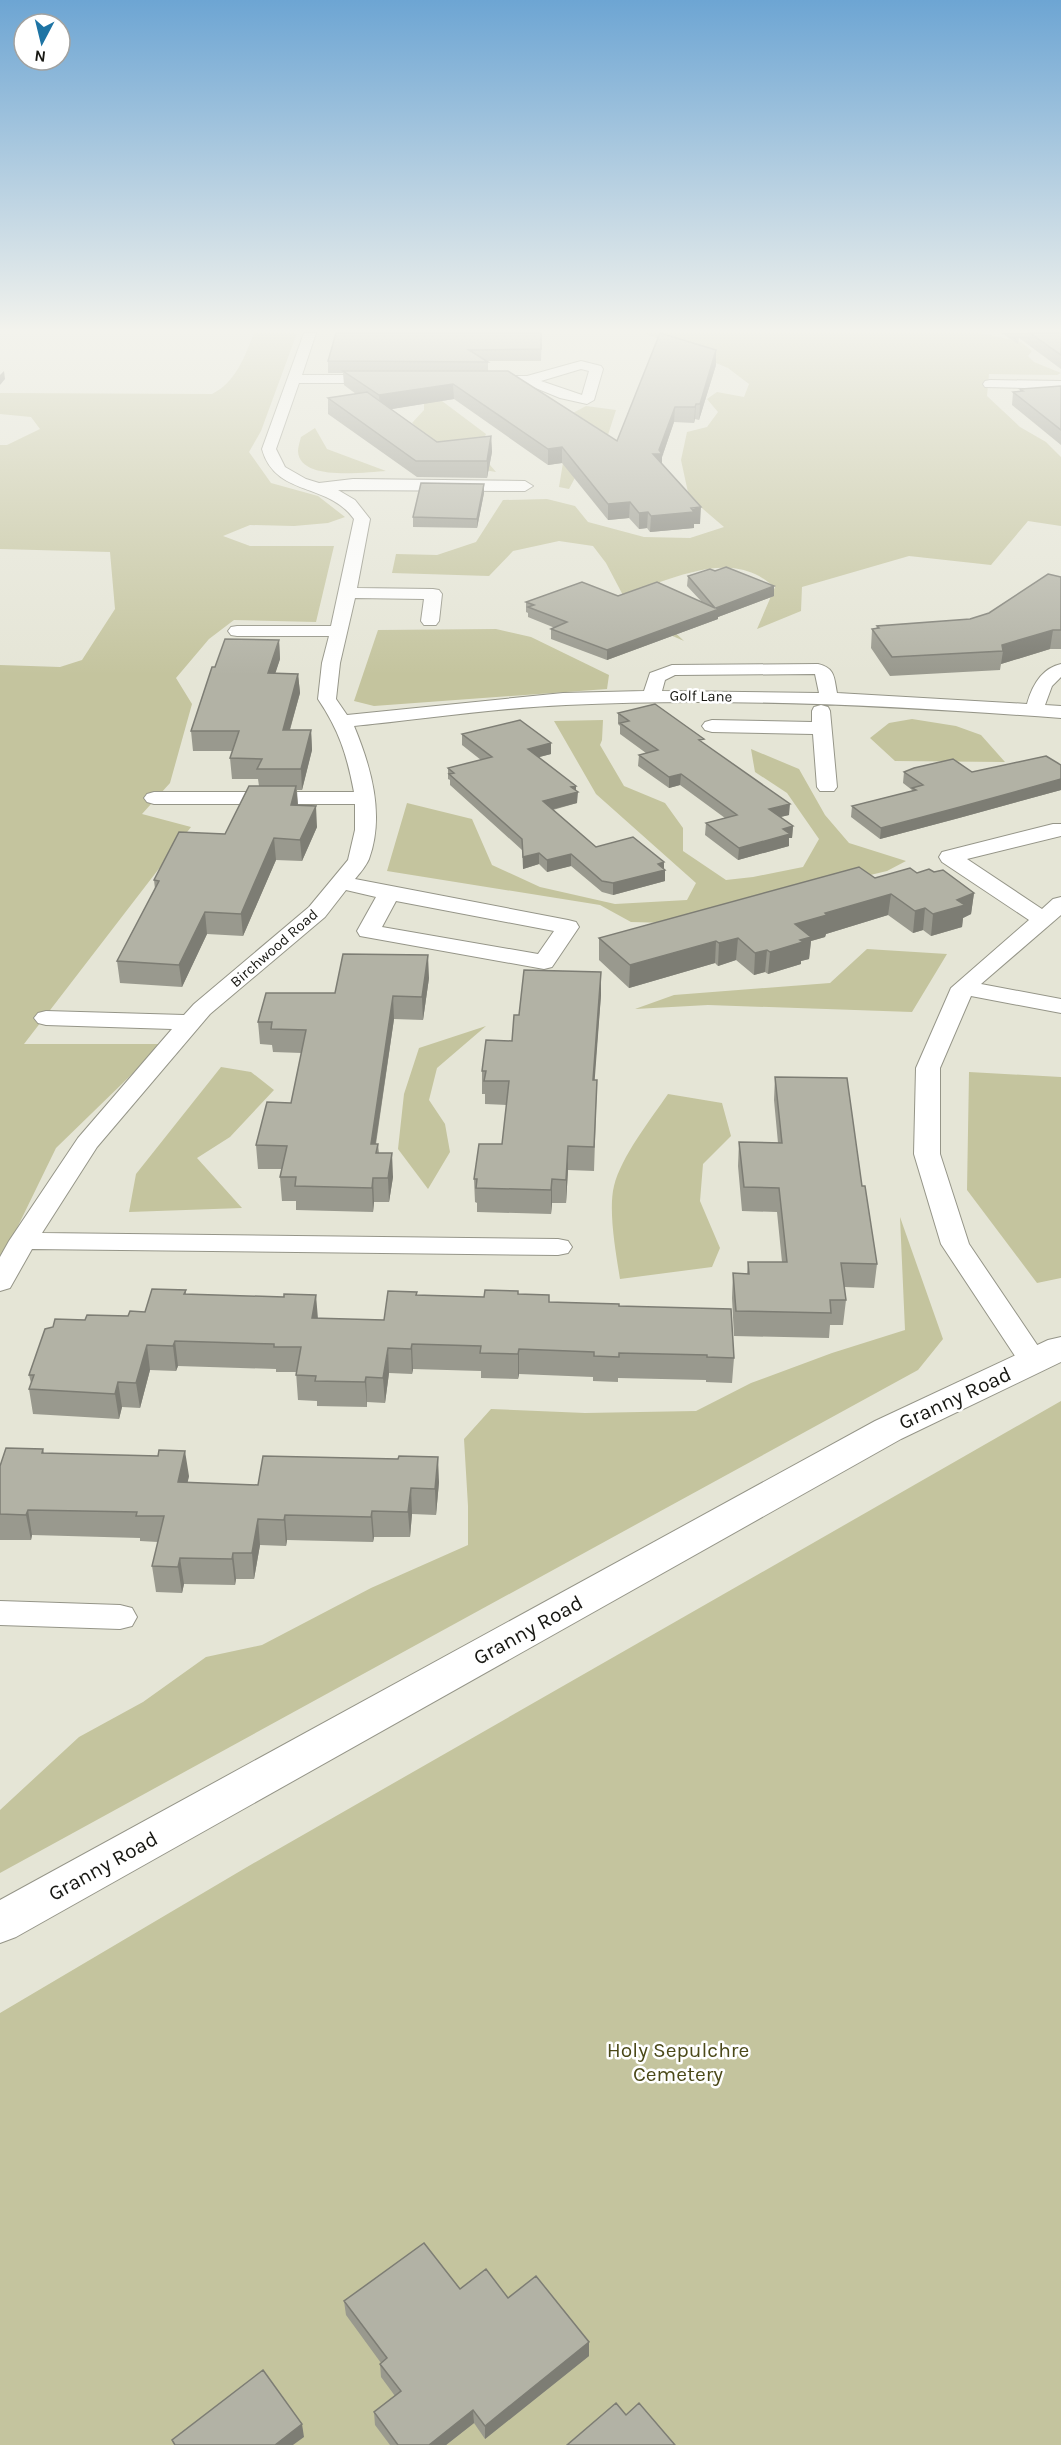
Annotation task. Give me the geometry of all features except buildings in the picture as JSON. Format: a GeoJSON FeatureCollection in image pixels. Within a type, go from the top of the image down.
{"type":"FeatureCollection","features":[{"type":"Feature","properties":{"kind":"street","name":"Birchwood Road"},"geometry":{"type":"LineString","coordinates":[[0,1282],[22,1242],[87,1143],[202,1009],[317,912],[358,861],[364,830],[365,798],[357,756],[342,721],[327,699],[338,631],[348,593],[362,519],[346,501],[277,470],[270,460],[269,447]]}},
{"type":"Feature","properties":{"kind":"street"},"geometry":{"type":"LineString","coordinates":[[316,488],[353,484],[525,486]]}},
{"type":"Feature","properties":{"kind":"street"},"geometry":{"type":"LineString","coordinates":[[348,593],[433,594],[430,621]]}},
{"type":"Feature","properties":{"kind":"street"},"geometry":{"type":"LineString","coordinates":[[237,631],[338,631]]}},
{"type":"Feature","properties":{"kind":"street"},"geometry":{"type":"LineString","coordinates":[[652,696],[656,677],[672,670],[818,669],[824,671],[823,728],[827,787]]}},
{"type":"Feature","properties":{"kind":"street"},"geometry":{"type":"LineString","coordinates":[[1035,709],[1043,685],[1052,674],[1061,669]]}},
{"type":"Feature","properties":{"kind":"street","name":"Golf Lane"},"geometry":{"type":"LineString","coordinates":[[342,721],[552,699],[652,696],[825,698],[1061,712]]}},
{"type":"Feature","properties":{"kind":"street"},"geometry":{"type":"LineString","coordinates":[[712,726],[823,728]]}},
{"type":"Feature","properties":{"kind":"street"},"geometry":{"type":"LineString","coordinates":[[154,798],[365,798]]}},
{"type":"Feature","properties":{"kind":"street"},"geometry":{"type":"LineString","coordinates":[[1047,1355],[955,1244],[927,1154],[928,1068],[963,988],[1052,911],[950,857],[1053,830],[1061,830]]}},
{"type":"Feature","properties":{"kind":"street"},"geometry":{"type":"LineString","coordinates":[[342,882],[568,927],[544,962],[368,931],[389,893]]}},
{"type":"Feature","properties":{"kind":"street"},"geometry":{"type":"LineString","coordinates":[[963,988],[1061,1006]]}},
{"type":"Feature","properties":{"kind":"street"},"geometry":{"type":"LineString","coordinates":[[46,1018],[191,1022]]}},
{"type":"Feature","properties":{"kind":"street"},"geometry":{"type":"LineString","coordinates":[[22,1242],[558,1247]]}},
{"type":"Feature","properties":{"kind":"street","name":"Granny Road"},"geometry":{"type":"LineString","coordinates":[[0,1923],[888,1430],[1047,1355]]}},
{"type":"Feature","properties":{"kind":"street"},"geometry":{"type":"LineString","coordinates":[[0,1613],[120,1617]]}},
{"type":"Feature","properties":{"kind":"green space"},"geometry":{"type":"Polygon","coordinates":[[[0,447],[252,447],[249,452],[271,483],[318,496],[345,517],[328,523],[294,526],[250,525],[223,536],[250,546],[334,546],[316,622],[234,620],[209,639],[176,678],[192,704],[170,783],[142,814],[191,827],[24,1044],[163,1044],[56,1148],[0,1263],[0,665],[60,667],[82,660],[115,609],[110,552],[0,549],[0,447]]]}},
{"type":"Feature","properties":{"kind":"green space"},"geometry":{"type":"Polygon","coordinates":[[[326,447],[386,471],[335,473],[321,471],[301,461],[298,448],[326,447]]]}},
{"type":"Feature","properties":{"kind":"green space"},"geometry":{"type":"Polygon","coordinates":[[[439,447],[481,447],[479,452],[496,472],[461,466],[439,447]]]}},
{"type":"Feature","properties":{"kind":"green space"},"geometry":{"type":"Polygon","coordinates":[[[566,447],[597,447],[585,459],[569,489],[559,487],[566,447]]]}},
{"type":"Feature","properties":{"kind":"green space"},"geometry":{"type":"Polygon","coordinates":[[[684,447],[1051,447],[1061,457],[1061,526],[1028,521],[991,565],[909,556],[802,587],[801,611],[757,629],[775,587],[755,574],[732,568],[707,569],[660,582],[654,604],[665,623],[684,641],[636,620],[606,563],[593,546],[559,541],[513,551],[489,576],[392,573],[396,554],[437,555],[476,542],[503,500],[547,499],[575,506],[588,522],[644,537],[690,538],[724,527],[689,497],[681,460],[684,447]]]}},
{"type":"Feature","properties":{"kind":"green space"},"geometry":{"type":"Polygon","coordinates":[[[496,629],[531,637],[609,675],[607,689],[374,706],[354,701],[378,630],[496,629]]]}},
{"type":"Feature","properties":{"kind":"green space"},"geometry":{"type":"Polygon","coordinates":[[[912,719],[956,726],[981,735],[1005,762],[895,761],[870,738],[889,723],[912,719]]]}},
{"type":"Feature","properties":{"kind":"green space"},"geometry":{"type":"Polygon","coordinates":[[[603,720],[600,745],[624,786],[665,803],[683,828],[683,851],[726,880],[803,867],[819,839],[787,793],[755,772],[751,749],[799,769],[825,815],[849,843],[906,861],[887,871],[669,923],[631,922],[600,905],[387,871],[407,803],[472,819],[492,865],[540,887],[615,904],[687,900],[696,883],[596,794],[554,721],[603,720]]]}},
{"type":"Feature","properties":{"kind":"green space"},"geometry":{"type":"Polygon","coordinates":[[[867,949],[947,954],[912,1012],[708,1005],[635,1009],[674,995],[830,983],[867,949]]]}},
{"type":"Feature","properties":{"kind":"green space"},"geometry":{"type":"Polygon","coordinates":[[[486,1026],[437,1068],[429,1100],[445,1124],[450,1152],[428,1189],[398,1149],[404,1094],[419,1048],[486,1026]]]}},
{"type":"Feature","properties":{"kind":"green space"},"geometry":{"type":"Polygon","coordinates":[[[221,1067],[251,1072],[274,1090],[230,1137],[197,1158],[242,1208],[129,1212],[136,1174],[221,1067]]]}},
{"type":"Feature","properties":{"kind":"green space"},"geometry":{"type":"Polygon","coordinates":[[[969,1072],[1061,1077],[1061,1278],[1037,1283],[967,1190],[969,1072]]]}},
{"type":"Feature","properties":{"kind":"green space"},"geometry":{"type":"Polygon","coordinates":[[[668,1094],[722,1103],[731,1136],[703,1164],[700,1201],[720,1248],[712,1267],[620,1279],[612,1219],[614,1186],[630,1151],[668,1094]]]}},
{"type":"Feature","properties":{"kind":"green space"},"geometry":{"type":"Polygon","coordinates":[[[900,1217],[943,1339],[918,1370],[0,1873],[0,1810],[79,1737],[143,1702],[206,1657],[262,1645],[371,1588],[468,1545],[464,1439],[491,1409],[585,1413],[696,1411],[751,1383],[832,1353],[905,1330],[900,1217]]]}},
{"type":"Feature","properties":{"kind":"green space","name":"Holy Sepulchre Cemetery"},"geometry":{"type":"Polygon","coordinates":[[[1061,1401],[1061,2445],[0,2445],[0,2013],[247,1867],[1061,1401]]]}}]}
